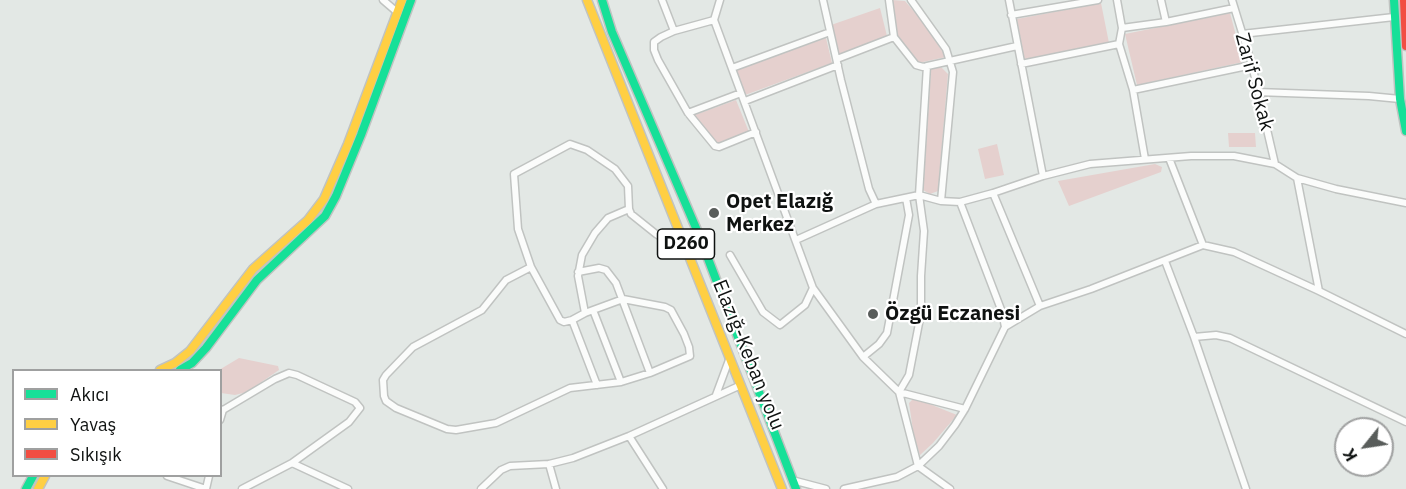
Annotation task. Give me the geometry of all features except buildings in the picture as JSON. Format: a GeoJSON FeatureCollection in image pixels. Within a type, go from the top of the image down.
{"type":"FeatureCollection","features":[{"type":"Feature","properties":{"kind":"main road"},"geometry":{"type":"LineString","coordinates":[[162,369],[175,363],[190,351],[253,269],[308,220],[324,199],[348,144],[402,0]]}},
{"type":"Feature","properties":{"kind":"main road"},"geometry":{"type":"LineString","coordinates":[[182,369],[192,363],[206,348],[258,280],[325,216],[336,196],[361,135],[411,0]]}},
{"type":"Feature","properties":{"kind":"main road","name":"Elazığ-Keban yolu"},"geometry":{"type":"LineString","coordinates":[[587,0],[782,489]]}},
{"type":"Feature","properties":{"kind":"main road","name":"Elazığ-Keban yolu"},"geometry":{"type":"LineString","coordinates":[[603,0],[612,32],[701,240],[796,489]]}},
{"type":"Feature","properties":{"kind":"main road"},"geometry":{"type":"LineString","coordinates":[[1394,0],[1400,99],[1406,131]]}},
{"type":"Feature","properties":{"kind":"main road"},"geometry":{"type":"LineString","coordinates":[[1404,0],[1406,46]]}},
{"type":"Feature","properties":{"kind":"street"},"geometry":{"type":"LineString","coordinates":[[383,0],[397,12]]}},
{"type":"Feature","properties":{"kind":"street"},"geometry":{"type":"LineString","coordinates":[[662,0],[674,31]]}},
{"type":"Feature","properties":{"kind":"street"},"geometry":{"type":"LineString","coordinates":[[720,0],[714,20],[813,288],[863,357],[899,392],[965,409]]}},
{"type":"Feature","properties":{"kind":"street"},"geometry":{"type":"LineString","coordinates":[[823,0],[869,189],[876,204]]}},
{"type":"Feature","properties":{"kind":"street"},"geometry":{"type":"LineString","coordinates":[[889,0],[894,37],[916,64],[923,67],[1017,46]]}},
{"type":"Feature","properties":{"kind":"street"},"geometry":{"type":"LineString","coordinates":[[910,0],[946,49],[953,72],[941,201]]}},
{"type":"Feature","properties":{"kind":"street"},"geometry":{"type":"LineString","coordinates":[[1009,0],[1042,176]]}},
{"type":"Feature","properties":{"kind":"street"},"geometry":{"type":"LineString","coordinates":[[1011,15],[1098,0]]}},
{"type":"Feature","properties":{"kind":"street"},"geometry":{"type":"LineString","coordinates":[[1118,0],[1122,28],[1119,44],[1132,90],[1144,159]]}},
{"type":"Feature","properties":{"kind":"street"},"geometry":{"type":"LineString","coordinates":[[1161,0],[1166,22]]}},
{"type":"Feature","properties":{"kind":"street","name":"Zarif Sokak"},"geometry":{"type":"LineString","coordinates":[[1232,0],[1252,65],[1275,164]]}},
{"type":"Feature","properties":{"kind":"street"},"geometry":{"type":"LineString","coordinates":[[1122,28],[1166,22],[1234,8]]}},
{"type":"Feature","properties":{"kind":"street"},"geometry":{"type":"LineString","coordinates":[[1242,34],[1394,17]]}},
{"type":"Feature","properties":{"kind":"street"},"geometry":{"type":"LineString","coordinates":[[714,20],[674,31],[656,40],[653,45],[658,60],[688,113],[715,147],[756,132]]}},
{"type":"Feature","properties":{"kind":"street"},"geometry":{"type":"LineString","coordinates":[[732,68],[830,32]]}},
{"type":"Feature","properties":{"kind":"street"},"geometry":{"type":"LineString","coordinates":[[745,101],[894,37]]}},
{"type":"Feature","properties":{"kind":"street"},"geometry":{"type":"LineString","coordinates":[[1021,64],[1119,44]]}},
{"type":"Feature","properties":{"kind":"street"},"geometry":{"type":"LineString","coordinates":[[1132,90],[1252,65]]}},
{"type":"Feature","properties":{"kind":"street"},"geometry":{"type":"LineString","coordinates":[[927,66],[920,195],[924,231],[921,313],[909,375],[899,392],[918,466],[950,489]]}},
{"type":"Feature","properties":{"kind":"street"},"geometry":{"type":"LineString","coordinates":[[1257,92],[1400,99]]}},
{"type":"Feature","properties":{"kind":"street"},"geometry":{"type":"LineString","coordinates":[[688,113],[741,93]]}},
{"type":"Feature","properties":{"kind":"street"},"geometry":{"type":"LineString","coordinates":[[531,267],[506,280],[482,310],[413,347],[386,375],[383,388],[386,401],[396,408],[447,429],[456,430],[491,424],[561,391],[621,382],[650,373],[690,356],[689,347],[671,310],[665,307],[623,299],[572,320],[564,322],[560,320],[521,244],[514,174],[570,144],[578,146],[615,169],[628,186],[629,209],[634,217],[664,239],[672,244],[686,246],[701,240]]}},
{"type":"Feature","properties":{"kind":"street"},"geometry":{"type":"LineString","coordinates":[[796,240],[876,204],[920,195],[941,201],[960,202],[1042,176],[1090,164],[1191,156],[1234,156],[1275,164],[1297,178],[1336,189],[1406,202]]}},
{"type":"Feature","properties":{"kind":"street"},"geometry":{"type":"LineString","coordinates":[[1169,158],[1203,245]]}},
{"type":"Feature","properties":{"kind":"street"},"geometry":{"type":"LineString","coordinates":[[1297,178],[1319,291]]}},
{"type":"Feature","properties":{"kind":"street"},"geometry":{"type":"LineString","coordinates":[[993,193],[1040,306]]}},
{"type":"Feature","properties":{"kind":"street"},"geometry":{"type":"LineString","coordinates":[[863,357],[888,333],[909,215],[906,198]]}},
{"type":"Feature","properties":{"kind":"street"},"geometry":{"type":"LineString","coordinates":[[960,202],[1002,312],[1005,327]]}},
{"type":"Feature","properties":{"kind":"street"},"geometry":{"type":"LineString","coordinates":[[585,313],[578,272],[582,255],[600,226],[612,216],[629,209]]}},
{"type":"Feature","properties":{"kind":"street"},"geometry":{"type":"LineString","coordinates":[[844,489],[897,477],[918,466],[939,446],[956,426],[1005,327],[1040,306],[1091,289],[1203,245],[1234,252],[1406,334]]}},
{"type":"Feature","properties":{"kind":"street"},"geometry":{"type":"LineString","coordinates":[[730,255],[764,312],[780,325],[805,305],[813,288]]}},
{"type":"Feature","properties":{"kind":"street"},"geometry":{"type":"LineString","coordinates":[[1165,261],[1194,337],[1246,489]]}},
{"type":"Feature","properties":{"kind":"street"},"geometry":{"type":"LineString","coordinates":[[578,272],[599,268],[606,270],[616,283],[650,373]]}},
{"type":"Feature","properties":{"kind":"street"},"geometry":{"type":"LineString","coordinates":[[593,310],[621,382]]}},
{"type":"Feature","properties":{"kind":"street"},"geometry":{"type":"LineString","coordinates":[[572,320],[597,385]]}},
{"type":"Feature","properties":{"kind":"street"},"geometry":{"type":"LineString","coordinates":[[1194,337],[1216,335],[1230,338],[1406,422]]}},
{"type":"Feature","properties":{"kind":"street"},"geometry":{"type":"LineString","coordinates":[[716,395],[731,357]]}},
{"type":"Feature","properties":{"kind":"street"},"geometry":{"type":"LineString","coordinates":[[222,410],[275,379],[290,373],[359,406],[358,412],[349,422],[292,463],[242,489]]}},
{"type":"Feature","properties":{"kind":"street"},"geometry":{"type":"LineString","coordinates":[[481,489],[501,470],[510,466],[549,464],[573,458],[629,436],[742,384]]}},
{"type":"Feature","properties":{"kind":"street"},"geometry":{"type":"LineString","coordinates":[[629,436],[663,489]]}},
{"type":"Feature","properties":{"kind":"street"},"geometry":{"type":"LineString","coordinates":[[292,463],[348,489]]}},
{"type":"Feature","properties":{"kind":"street"},"geometry":{"type":"LineString","coordinates":[[549,464],[556,489]]}},
{"type":"Feature","properties":{"kind":"street"},"geometry":{"type":"LineString","coordinates":[[170,477],[206,489]]}},
{"type":"Feature","properties":{"kind":"street"},"geometry":{"type":"LineString","coordinates":[[792,480],[826,489]]}},
{"type":"Feature","properties":{"kind":"shaded area"},"geometry":{"type":"Polygon","coordinates":[[[892,0],[905,1],[924,23],[946,57],[918,63],[896,34],[892,0]]]}},
{"type":"Feature","properties":{"kind":"shaded area"},"geometry":{"type":"Polygon","coordinates":[[[1101,3],[1109,43],[1028,60],[1024,58],[1017,19],[1101,3]]]}},
{"type":"Feature","properties":{"kind":"shaded area"},"geometry":{"type":"Polygon","coordinates":[[[880,8],[887,36],[839,55],[831,25],[880,8]]]}},
{"type":"Feature","properties":{"kind":"shaded area"},"geometry":{"type":"Polygon","coordinates":[[[1230,13],[1243,62],[1137,85],[1125,34],[1230,13]]]}},
{"type":"Feature","properties":{"kind":"shaded area"},"geometry":{"type":"Polygon","coordinates":[[[826,38],[832,63],[745,95],[736,70],[826,38]]]}},
{"type":"Feature","properties":{"kind":"shaded area"},"geometry":{"type":"Polygon","coordinates":[[[941,67],[948,74],[938,191],[930,194],[923,190],[931,69],[941,67]]]}},
{"type":"Feature","properties":{"kind":"shaded area"},"geometry":{"type":"Polygon","coordinates":[[[736,100],[749,132],[716,146],[692,116],[736,100]]]}},
{"type":"Feature","properties":{"kind":"shaded area"},"geometry":{"type":"Polygon","coordinates":[[[1228,133],[1255,133],[1256,147],[1229,147],[1228,133]]]}},
{"type":"Feature","properties":{"kind":"shaded area"},"geometry":{"type":"Polygon","coordinates":[[[997,144],[1004,175],[985,179],[978,149],[997,144]]]}},
{"type":"Feature","properties":{"kind":"shaded area"},"geometry":{"type":"Polygon","coordinates":[[[1155,164],[1162,167],[1161,172],[1069,206],[1058,181],[1155,164]]]}},
{"type":"Feature","properties":{"kind":"shaded area"},"geometry":{"type":"Polygon","coordinates":[[[239,358],[278,366],[279,370],[247,392],[235,395],[222,393],[221,369],[239,358]]]}},
{"type":"Feature","properties":{"kind":"shaded area"},"geometry":{"type":"Polygon","coordinates":[[[917,399],[957,415],[920,455],[914,437],[909,403],[917,399]]]}},
{"type":"Feature","properties":{"kind":"traffic: fast"},"geometry":{"type":"LineString","coordinates":[[182,369],[192,363],[206,348],[257,280],[325,216],[336,196],[361,135],[411,0]]}},
{"type":"Feature","properties":{"kind":"traffic: fast"},"geometry":{"type":"LineString","coordinates":[[602,0],[612,32],[699,235],[796,489]]}},
{"type":"Feature","properties":{"kind":"traffic: fast"},"geometry":{"type":"LineString","coordinates":[[1394,0],[1400,99],[1406,131]]}},
{"type":"Feature","properties":{"kind":"traffic: fast"},"geometry":{"type":"LineString","coordinates":[[26,489],[32,477]]}},
{"type":"Feature","properties":{"kind":"traffic: slow"},"geometry":{"type":"LineString","coordinates":[[162,369],[175,363],[190,351],[253,269],[308,220],[324,199],[348,144],[402,0]]}},
{"type":"Feature","properties":{"kind":"traffic: slow"},"geometry":{"type":"LineString","coordinates":[[587,0],[782,489]]}},
{"type":"Feature","properties":{"kind":"traffic: slow"},"geometry":{"type":"LineString","coordinates":[[38,489],[44,477]]}},
{"type":"Feature","properties":{"kind":"traffic: jam"},"geometry":{"type":"LineString","coordinates":[[1404,0],[1406,46]]}},
{"type":"Feature","properties":{"kind":"place","name":"Opet Elazığ Merkez"},"geometry":{"type":"Point","coordinates":[714,213]}},
{"type":"Feature","properties":{"kind":"place","name":"Özgü Eczanesi"},"geometry":{"type":"Point","coordinates":[873,314]}}]}
